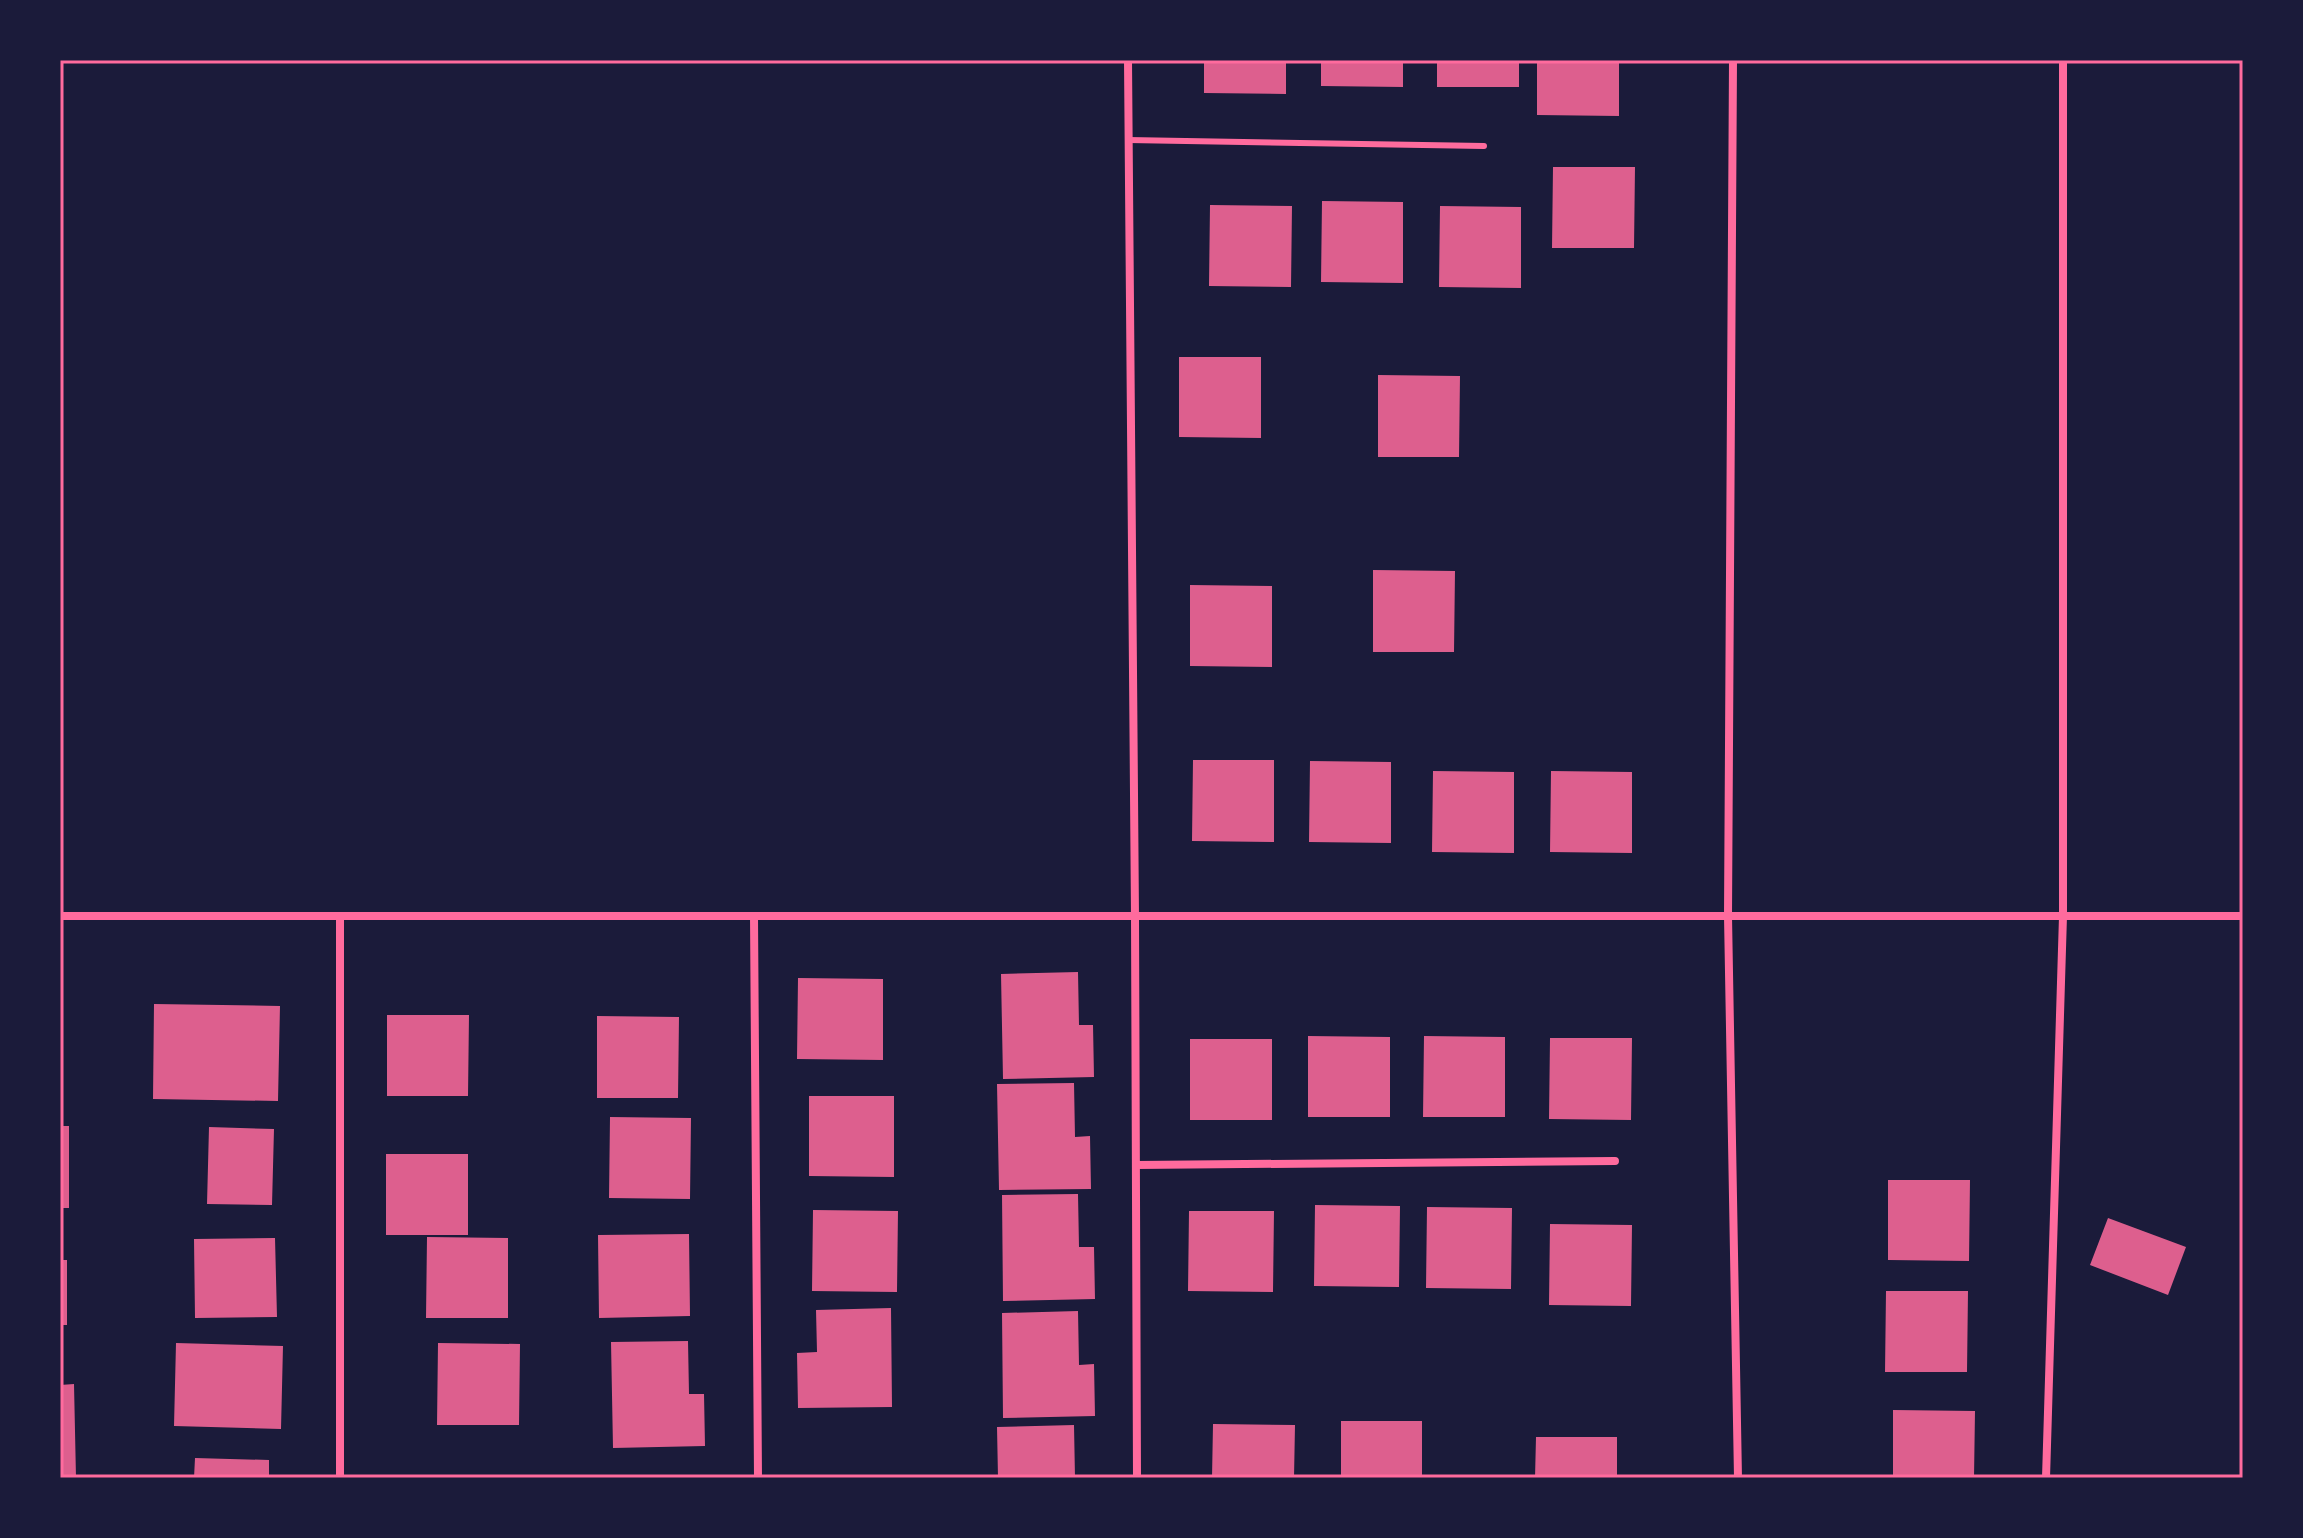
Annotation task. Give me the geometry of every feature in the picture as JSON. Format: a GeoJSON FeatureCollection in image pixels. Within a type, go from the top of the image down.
{"type":"FeatureCollection","features":[{"type":"Feature","properties":{"kind":"street"},"geometry":{"type":"LineString","coordinates":[[1128,60],[1137,1478]]}},
{"type":"Feature","properties":{"kind":"street"},"geometry":{"type":"LineString","coordinates":[[1733,60],[1728,916],[1738,1478]]}},
{"type":"Feature","properties":{"kind":"street"},"geometry":{"type":"LineString","coordinates":[[2046,1478],[2063,916],[2063,60]]}},
{"type":"Feature","properties":{"kind":"street"},"geometry":{"type":"LineString","coordinates":[[60,916],[2243,916]]}},
{"type":"Feature","properties":{"kind":"street"},"geometry":{"type":"LineString","coordinates":[[340,916],[340,1478]]}},
{"type":"Feature","properties":{"kind":"street"},"geometry":{"type":"LineString","coordinates":[[754,916],[758,1478]]}},
{"type":"Feature","properties":{"kind":"street"},"geometry":{"type":"LineString","coordinates":[[1136,1165],[1615,1161]]}},
{"type":"Feature","properties":{"kind":"lane"},"geometry":{"type":"LineString","coordinates":[[1128,140],[1484,146]]}},
{"type":"Feature","properties":{"kind":"building"},"geometry":{"type":"Polygon","coordinates":[[[1204,60],[1286,60],[1286,94],[1204,93],[1204,60]]]}},
{"type":"Feature","properties":{"kind":"building"},"geometry":{"type":"Polygon","coordinates":[[[1321,60],[1403,60],[1403,87],[1321,86],[1321,60]]]}},
{"type":"Feature","properties":{"kind":"building"},"geometry":{"type":"Polygon","coordinates":[[[1437,60],[1519,60],[1519,87],[1437,87],[1437,60]]]}},
{"type":"Feature","properties":{"kind":"building"},"geometry":{"type":"Polygon","coordinates":[[[1537,60],[1619,60],[1619,116],[1537,115],[1537,60]]]}},
{"type":"Feature","properties":{"kind":"building"},"geometry":{"type":"Polygon","coordinates":[[[1553,167],[1635,167],[1634,248],[1552,248],[1553,167]]]}},
{"type":"Feature","properties":{"kind":"building"},"geometry":{"type":"Polygon","coordinates":[[[1322,201],[1403,202],[1403,283],[1321,282],[1322,201]]]}},
{"type":"Feature","properties":{"kind":"building"},"geometry":{"type":"Polygon","coordinates":[[[1210,205],[1292,206],[1291,287],[1209,286],[1210,205]]]}},
{"type":"Feature","properties":{"kind":"building"},"geometry":{"type":"Polygon","coordinates":[[[1440,206],[1521,207],[1521,288],[1439,287],[1440,206]]]}},
{"type":"Feature","properties":{"kind":"building"},"geometry":{"type":"Polygon","coordinates":[[[1179,357],[1261,357],[1261,438],[1179,437],[1179,357]]]}},
{"type":"Feature","properties":{"kind":"building"},"geometry":{"type":"Polygon","coordinates":[[[1378,375],[1460,376],[1459,457],[1378,457],[1378,375]]]}},
{"type":"Feature","properties":{"kind":"building"},"geometry":{"type":"Polygon","coordinates":[[[1373,570],[1455,571],[1454,652],[1373,652],[1373,570]]]}},
{"type":"Feature","properties":{"kind":"building"},"geometry":{"type":"Polygon","coordinates":[[[1190,585],[1272,586],[1272,667],[1190,666],[1190,585]]]}},
{"type":"Feature","properties":{"kind":"building"},"geometry":{"type":"Polygon","coordinates":[[[1193,760],[1274,760],[1274,842],[1192,841],[1193,760]]]}},
{"type":"Feature","properties":{"kind":"building"},"geometry":{"type":"Polygon","coordinates":[[[1310,761],[1391,762],[1391,843],[1309,842],[1310,761]]]}},
{"type":"Feature","properties":{"kind":"building"},"geometry":{"type":"Polygon","coordinates":[[[1433,771],[1514,772],[1514,853],[1432,852],[1433,771]]]}},
{"type":"Feature","properties":{"kind":"building"},"geometry":{"type":"Polygon","coordinates":[[[1551,771],[1632,772],[1632,853],[1550,852],[1551,771]]]}},
{"type":"Feature","properties":{"kind":"building"},"geometry":{"type":"Polygon","coordinates":[[[1078,972],[1079,1025],[1093,1025],[1094,1077],[1003,1079],[1001,974],[1078,972]]]}},
{"type":"Feature","properties":{"kind":"building"},"geometry":{"type":"Polygon","coordinates":[[[798,978],[883,979],[883,1060],[797,1059],[798,978]]]}},
{"type":"Feature","properties":{"kind":"building"},"geometry":{"type":"Polygon","coordinates":[[[154,1004],[280,1006],[278,1101],[153,1099],[154,1004]]]}},
{"type":"Feature","properties":{"kind":"building"},"geometry":{"type":"Polygon","coordinates":[[[387,1015],[469,1015],[468,1096],[387,1096],[387,1015]]]}},
{"type":"Feature","properties":{"kind":"building"},"geometry":{"type":"Polygon","coordinates":[[[597,1016],[679,1017],[678,1098],[597,1098],[597,1016]]]}},
{"type":"Feature","properties":{"kind":"building"},"geometry":{"type":"Polygon","coordinates":[[[1308,1036],[1390,1037],[1390,1117],[1308,1117],[1308,1036]]]}},
{"type":"Feature","properties":{"kind":"building"},"geometry":{"type":"Polygon","coordinates":[[[1424,1036],[1505,1037],[1505,1117],[1423,1117],[1424,1036]]]}},
{"type":"Feature","properties":{"kind":"building"},"geometry":{"type":"Polygon","coordinates":[[[1550,1038],[1632,1038],[1631,1120],[1549,1119],[1550,1038]]]}},
{"type":"Feature","properties":{"kind":"building"},"geometry":{"type":"Polygon","coordinates":[[[1190,1039],[1272,1039],[1272,1120],[1190,1120],[1190,1039]]]}},
{"type":"Feature","properties":{"kind":"building"},"geometry":{"type":"Polygon","coordinates":[[[1074,1083],[1075,1137],[1090,1136],[1091,1189],[999,1190],[997,1084],[1074,1083]]]}},
{"type":"Feature","properties":{"kind":"building"},"geometry":{"type":"Polygon","coordinates":[[[809,1096],[894,1096],[894,1177],[809,1176],[809,1096]]]}},
{"type":"Feature","properties":{"kind":"building"},"geometry":{"type":"Polygon","coordinates":[[[610,1117],[691,1118],[690,1199],[609,1198],[610,1117]]]}},
{"type":"Feature","properties":{"kind":"building"},"geometry":{"type":"Polygon","coordinates":[[[60,1126],[69,1126],[69,1208],[60,1208],[60,1126]]]}},
{"type":"Feature","properties":{"kind":"building"},"geometry":{"type":"Polygon","coordinates":[[[209,1127],[274,1129],[272,1205],[207,1204],[209,1127]]]}},
{"type":"Feature","properties":{"kind":"building"},"geometry":{"type":"Polygon","coordinates":[[[386,1154],[468,1154],[468,1235],[386,1235],[386,1154]]]}},
{"type":"Feature","properties":{"kind":"building"},"geometry":{"type":"Polygon","coordinates":[[[1888,1180],[1970,1180],[1969,1261],[1888,1260],[1888,1180]]]}},
{"type":"Feature","properties":{"kind":"building"},"geometry":{"type":"Polygon","coordinates":[[[1078,1194],[1079,1247],[1094,1247],[1095,1299],[1003,1301],[1002,1195],[1078,1194]]]}},
{"type":"Feature","properties":{"kind":"building"},"geometry":{"type":"Polygon","coordinates":[[[1315,1205],[1400,1206],[1399,1287],[1314,1286],[1315,1205]]]}},
{"type":"Feature","properties":{"kind":"building"},"geometry":{"type":"Polygon","coordinates":[[[1427,1207],[1512,1208],[1511,1289],[1426,1288],[1427,1207]]]}},
{"type":"Feature","properties":{"kind":"building"},"geometry":{"type":"Polygon","coordinates":[[[813,1210],[898,1211],[897,1292],[812,1291],[813,1210]]]}},
{"type":"Feature","properties":{"kind":"building"},"geometry":{"type":"Polygon","coordinates":[[[1189,1211],[1274,1211],[1273,1292],[1188,1291],[1189,1211]]]}},
{"type":"Feature","properties":{"kind":"building"},"geometry":{"type":"Polygon","coordinates":[[[2108,1218],[2186,1247],[2168,1295],[2090,1265],[2108,1218]]]}},
{"type":"Feature","properties":{"kind":"building"},"geometry":{"type":"Polygon","coordinates":[[[1550,1224],[1632,1225],[1631,1306],[1549,1305],[1550,1224]]]}},
{"type":"Feature","properties":{"kind":"building"},"geometry":{"type":"Polygon","coordinates":[[[689,1234],[690,1316],[599,1318],[598,1235],[689,1234]]]}},
{"type":"Feature","properties":{"kind":"building"},"geometry":{"type":"Polygon","coordinates":[[[427,1237],[508,1238],[508,1318],[426,1318],[427,1237]]]}},
{"type":"Feature","properties":{"kind":"building"},"geometry":{"type":"Polygon","coordinates":[[[275,1238],[277,1317],[195,1318],[194,1239],[275,1238]]]}},
{"type":"Feature","properties":{"kind":"building"},"geometry":{"type":"Polygon","coordinates":[[[60,1260],[67,1260],[67,1325],[60,1325],[60,1260]]]}},
{"type":"Feature","properties":{"kind":"building"},"geometry":{"type":"Polygon","coordinates":[[[1886,1291],[1968,1291],[1967,1372],[1885,1372],[1886,1291]]]}},
{"type":"Feature","properties":{"kind":"building"},"geometry":{"type":"Polygon","coordinates":[[[891,1308],[892,1407],[798,1408],[797,1353],[817,1352],[816,1310],[891,1308]]]}},
{"type":"Feature","properties":{"kind":"building"},"geometry":{"type":"Polygon","coordinates":[[[1078,1311],[1079,1365],[1094,1364],[1095,1416],[1003,1418],[1002,1313],[1078,1311]]]}},
{"type":"Feature","properties":{"kind":"building"},"geometry":{"type":"Polygon","coordinates":[[[688,1341],[689,1394],[704,1394],[705,1446],[613,1448],[611,1342],[688,1341]]]}},
{"type":"Feature","properties":{"kind":"building"},"geometry":{"type":"Polygon","coordinates":[[[176,1343],[283,1346],[281,1429],[174,1426],[176,1343]]]}},
{"type":"Feature","properties":{"kind":"building"},"geometry":{"type":"Polygon","coordinates":[[[438,1343],[520,1344],[519,1425],[437,1425],[438,1343]]]}},
{"type":"Feature","properties":{"kind":"building"},"geometry":{"type":"Polygon","coordinates":[[[74,1384],[76,1478],[60,1478],[60,1385],[74,1384]]]}},
{"type":"Feature","properties":{"kind":"building"},"geometry":{"type":"Polygon","coordinates":[[[1893,1410],[1975,1411],[1974,1478],[1893,1478],[1893,1410]]]}},
{"type":"Feature","properties":{"kind":"building"},"geometry":{"type":"Polygon","coordinates":[[[1341,1421],[1422,1421],[1422,1478],[1341,1478],[1341,1421]]]}},
{"type":"Feature","properties":{"kind":"building"},"geometry":{"type":"Polygon","coordinates":[[[1213,1424],[1295,1425],[1294,1478],[1212,1478],[1213,1424]]]}},
{"type":"Feature","properties":{"kind":"building"},"geometry":{"type":"Polygon","coordinates":[[[1074,1425],[1075,1478],[998,1478],[997,1427],[1074,1425]]]}},
{"type":"Feature","properties":{"kind":"building"},"geometry":{"type":"Polygon","coordinates":[[[1536,1437],[1617,1437],[1617,1478],[1535,1478],[1536,1437]]]}},
{"type":"Feature","properties":{"kind":"building"},"geometry":{"type":"Polygon","coordinates":[[[195,1458],[269,1460],[269,1478],[194,1478],[195,1458]]]}}]}
